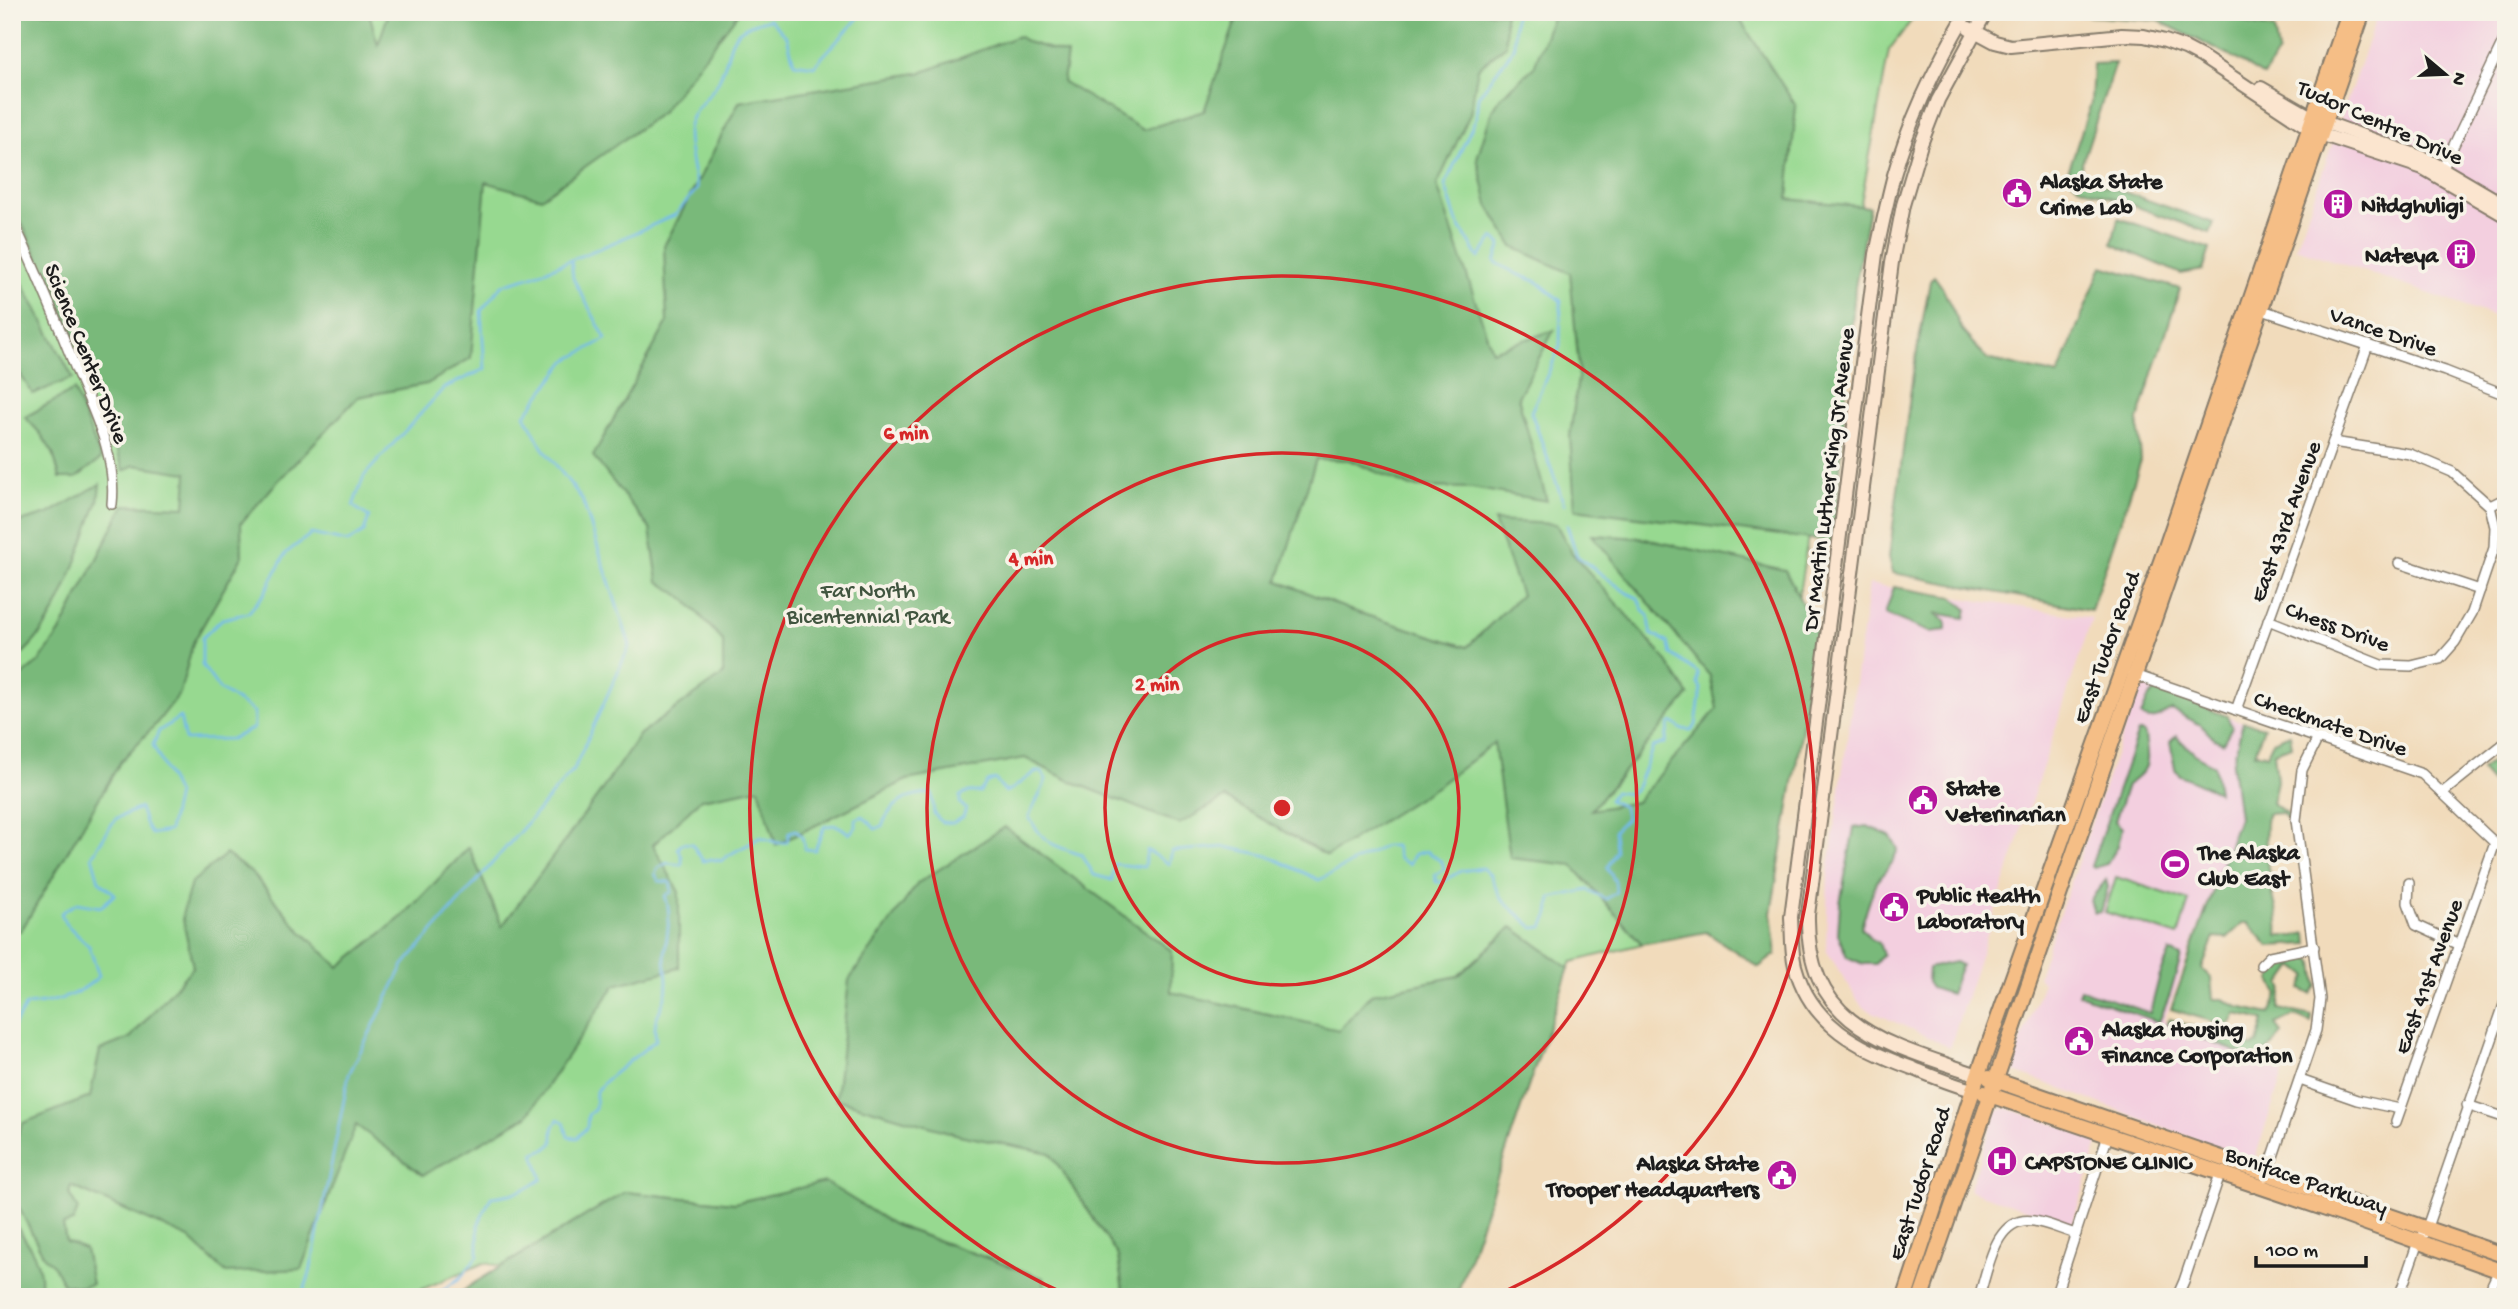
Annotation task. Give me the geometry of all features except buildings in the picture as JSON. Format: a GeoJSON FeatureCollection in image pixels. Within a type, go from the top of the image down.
{"type":"FeatureCollection","features":[{"type":"Feature","properties":{"kind":"main road","name":"East Tudor Road"},"geometry":{"type":"LineString","coordinates":[[2317,126],[2349,12]]}},
{"type":"Feature","properties":{"kind":"main road","name":"East Tudor Road"},"geometry":{"type":"LineString","coordinates":[[1921,1297],[2136,676],[2255,307],[2317,126],[2363,12]]}},
{"type":"Feature","properties":{"kind":"main road","name":"East Tudor Road"},"geometry":{"type":"LineString","coordinates":[[1905,1297],[1978,1074],[2121,671],[2255,307]]}},
{"type":"Feature","properties":{"kind":"main road","name":"Boniface Parkway"},"geometry":{"type":"LineString","coordinates":[[1978,1074],[2265,1181],[2422,1236],[2502,1272]]}},
{"type":"Feature","properties":{"kind":"main road","name":"Boniface Parkway"},"geometry":{"type":"LineString","coordinates":[[1973,1090],[2220,1174],[2265,1181]]}},
{"type":"Feature","properties":{"kind":"main road","name":"Boniface Parkway"},"geometry":{"type":"LineString","coordinates":[[2422,1236],[2506,1256]]}},
{"type":"Feature","properties":{"kind":"street","name":"Dr Martin Luther King Jr Avenue"},"geometry":{"type":"LineString","coordinates":[[1978,1074],[1894,1045],[1863,1030],[1844,1016],[1825,992],[1812,963],[1807,939],[1892,262],[1907,192],[1938,100],[1986,12]]}},
{"type":"Feature","properties":{"kind":"street","name":"Dr Martin Luther King Jr Avenue"},"geometry":{"type":"LineString","coordinates":[[1964,18],[1932,76],[1915,115],[1895,172],[1876,254],[1791,917],[1795,966],[1806,992],[1822,1016],[1847,1040],[1875,1055],[1973,1090]]}},
{"type":"Feature","properties":{"kind":"street","name":"Tudor Centre Drive"},"geometry":{"type":"LineString","coordinates":[[1964,18],[1975,31],[1995,42],[2011,46],[2122,35],[2144,36],[2185,48],[2212,59],[2317,126],[2426,159],[2506,216]]}},
{"type":"Feature","properties":{"kind":"street"},"geometry":{"type":"LineString","coordinates":[[2442,172],[2506,36]]}},
{"type":"Feature","properties":{"kind":"street"},"geometry":{"type":"LineString","coordinates":[[1907,192],[1900,179],[1915,115]]}},
{"type":"Feature","properties":{"kind":"street","name":"Tudor Centre Drive"},"geometry":{"type":"LineString","coordinates":[[2442,172],[2506,206]]}},
{"type":"Feature","properties":{"kind":"street","name":"Science Center Drive"},"geometry":{"type":"LineString","coordinates":[[12,219],[43,286],[103,438],[114,485],[112,504]]}},
{"type":"Feature","properties":{"kind":"street","name":"Vance Drive"},"geometry":{"type":"LineString","coordinates":[[2255,307],[2506,395]]}},
{"type":"Feature","properties":{"kind":"street","name":"East 43rd Avenue"},"geometry":{"type":"LineString","coordinates":[[2236,710],[2368,345]]}},
{"type":"Feature","properties":{"kind":"street"},"geometry":{"type":"LineString","coordinates":[[2333,442],[2410,454],[2452,472],[2490,506],[2495,527],[2494,548],[2480,590],[2399,563]]}},
{"type":"Feature","properties":{"kind":"street"},"geometry":{"type":"LineString","coordinates":[[2490,506],[2506,498]]}},
{"type":"Feature","properties":{"kind":"street","name":"Chess Drive"},"geometry":{"type":"LineString","coordinates":[[2268,620],[2381,665],[2411,666],[2440,659],[2455,642],[2472,613],[2480,590]]}},
{"type":"Feature","properties":{"kind":"street","name":"Checkmate Drive"},"geometry":{"type":"LineString","coordinates":[[2121,671],[2422,774],[2495,843],[2506,847]]}},
{"type":"Feature","properties":{"kind":"street"},"geometry":{"type":"LineString","coordinates":[[2265,1181],[2316,1030],[2320,999],[2296,820],[2302,771],[2318,738]]}},
{"type":"Feature","properties":{"kind":"street"},"geometry":{"type":"LineString","coordinates":[[2442,793],[2506,742]]}},
{"type":"Feature","properties":{"kind":"street","name":"East 41st Avenue"},"geometry":{"type":"LineString","coordinates":[[2396,1122],[2495,843]]}},
{"type":"Feature","properties":{"kind":"street"},"geometry":{"type":"LineString","coordinates":[[2409,883],[2408,903],[2416,925],[2459,945]]}},
{"type":"Feature","properties":{"kind":"street"},"geometry":{"type":"LineString","coordinates":[[2261,965],[2270,956],[2314,947]]}},
{"type":"Feature","properties":{"kind":"street"},"geometry":{"type":"LineString","coordinates":[[2399,1297],[2506,999]]}},
{"type":"Feature","properties":{"kind":"street"},"geometry":{"type":"LineString","coordinates":[[2300,1080],[2357,1100],[2400,1109]]}},
{"type":"Feature","properties":{"kind":"street"},"geometry":{"type":"LineString","coordinates":[[2467,1105],[2506,1118]]}},
{"type":"Feature","properties":{"kind":"street"},"geometry":{"type":"LineString","coordinates":[[2055,1297],[2109,1135]]}},
{"type":"Feature","properties":{"kind":"street"},"geometry":{"type":"LineString","coordinates":[[2177,1297],[2185,1281],[2220,1174]]}},
{"type":"Feature","properties":{"kind":"street"},"geometry":{"type":"LineString","coordinates":[[1979,1297],[2000,1236],[2014,1223],[2034,1220],[2076,1234]]}},
{"type":"Feature","properties":{"kind":"street"},"geometry":{"type":"LineString","coordinates":[[2492,1285],[2502,1272]]}},
{"type":"Feature","properties":{"kind":"shaded area"},"geometry":{"type":"Polygon","coordinates":[[[2378,12],[2506,12],[2506,320],[2296,248],[2378,12]]]}},
{"type":"Feature","properties":{"kind":"shaded area"},"geometry":{"type":"Polygon","coordinates":[[[1869,584],[2092,618],[1950,1047],[1862,1007],[1826,950],[1828,874],[1869,584]]]}},
{"type":"Feature","properties":{"kind":"shaded area"},"geometry":{"type":"Polygon","coordinates":[[[2140,684],[2243,722],[2232,765],[2239,817],[2164,1021],[2284,1071],[2254,1161],[2010,1070],[2043,983],[2038,976],[2140,684]]]}},
{"type":"Feature","properties":{"kind":"shaded area"},"geometry":{"type":"Polygon","coordinates":[[[2006,1108],[2094,1137],[2098,1144],[2072,1225],[1969,1190],[1997,1111],[2006,1108]]]}},
{"type":"Feature","properties":{"kind":"green space","name":"Far North Bicentennial Park"},"geometry":{"type":"Polygon","coordinates":[[[12,12],[1918,12],[1889,50],[1856,230],[1783,697],[1606,903],[1642,944],[1572,962],[1569,968],[1512,927],[1458,976],[1425,983],[1373,1084],[1060,1167],[1118,1256],[1124,1297],[1048,1297],[1043,1278],[894,1225],[844,1194],[796,1189],[734,1203],[625,1192],[502,1266],[484,1263],[413,1293],[412,1297],[12,1297],[12,12]]]}},
{"type":"Feature","properties":{"kind":"green space"},"geometry":{"type":"Polygon","coordinates":[[[12,12],[369,12],[378,45],[389,12],[739,12],[661,113],[541,198],[486,182],[471,358],[427,384],[358,397],[241,523],[242,557],[193,643],[180,693],[121,761],[21,931],[12,931],[12,683],[39,662],[60,632],[124,505],[185,507],[187,473],[134,465],[124,471],[83,355],[12,202],[12,12]]]}},
{"type":"Feature","properties":{"kind":"green space"},"geometry":{"type":"Polygon","coordinates":[[[1239,12],[1505,12],[1506,45],[1478,68],[1470,114],[1437,185],[1492,351],[1554,330],[1518,397],[1547,501],[1472,488],[1411,487],[1349,460],[1316,459],[1278,581],[1350,610],[1467,647],[1521,595],[1494,521],[1556,524],[1572,553],[1663,656],[1689,695],[1591,810],[1636,802],[1717,709],[1710,676],[1592,535],[1641,538],[1785,570],[1818,634],[1771,913],[1776,954],[1759,967],[1706,932],[1642,944],[1572,865],[1510,858],[1494,743],[1439,785],[1327,856],[1225,798],[1179,824],[1070,781],[1025,758],[907,780],[776,845],[759,788],[701,799],[653,845],[679,892],[679,968],[615,985],[527,1116],[423,1175],[356,1125],[301,1269],[226,1273],[189,1238],[71,1186],[69,1194],[78,1209],[73,1222],[63,1225],[66,1242],[85,1249],[92,1284],[81,1287],[63,1284],[54,1266],[44,1257],[12,1194],[12,1146],[23,1123],[90,1097],[100,1050],[130,1038],[193,967],[182,915],[191,883],[226,854],[253,874],[299,929],[339,967],[403,916],[469,847],[502,926],[640,734],[723,675],[723,641],[686,600],[658,581],[650,529],[593,456],[667,323],[664,246],[739,102],[923,72],[1018,36],[1027,42],[1067,54],[1063,82],[1143,130],[1204,111],[1239,12]]]}},
{"type":"Feature","properties":{"kind":"green space"},"geometry":{"type":"Polygon","coordinates":[[[1554,12],[1735,12],[1796,106],[1788,199],[1869,207],[1855,287],[1834,542],[1575,509],[1570,436],[1579,370],[1570,273],[1513,247],[1488,205],[1477,158],[1492,111],[1501,97],[1534,67],[1554,12]]]}},
{"type":"Feature","properties":{"kind":"green space"},"geometry":{"type":"Polygon","coordinates":[[[2227,12],[2248,24],[2274,29],[2278,52],[2264,76],[2159,21],[2043,13],[2227,12]]]}},
{"type":"Feature","properties":{"kind":"green space"},"geometry":{"type":"Polygon","coordinates":[[[2115,63],[2078,176],[2214,223],[2210,233],[2078,186],[2067,175],[2091,103],[2093,64],[2115,63]]]}},
{"type":"Feature","properties":{"kind":"green space"},"geometry":{"type":"Polygon","coordinates":[[[2118,218],[2210,249],[2203,270],[2181,274],[2112,244],[2118,218]]]}},
{"type":"Feature","properties":{"kind":"green space"},"geometry":{"type":"Polygon","coordinates":[[[12,263],[73,378],[33,394],[16,368],[12,370],[12,263]]]}},
{"type":"Feature","properties":{"kind":"green space"},"geometry":{"type":"Polygon","coordinates":[[[2102,266],[2180,289],[2138,420],[2141,460],[2091,610],[1893,573],[1889,557],[1913,373],[1930,281],[1934,276],[1963,332],[1987,359],[2058,375],[2102,266]]]}},
{"type":"Feature","properties":{"kind":"green space"},"geometry":{"type":"Polygon","coordinates":[[[74,390],[101,459],[76,478],[60,478],[53,453],[25,417],[74,390]]]}},
{"type":"Feature","properties":{"kind":"green space"},"geometry":{"type":"Polygon","coordinates":[[[100,484],[98,501],[55,610],[29,647],[12,662],[12,511],[20,522],[48,514],[100,484]]]}},
{"type":"Feature","properties":{"kind":"green space"},"geometry":{"type":"Polygon","coordinates":[[[1894,587],[1953,597],[1967,609],[1965,618],[1935,613],[1946,621],[1946,630],[1929,632],[1885,614],[1894,587]]]}},
{"type":"Feature","properties":{"kind":"green space"},"geometry":{"type":"Polygon","coordinates":[[[2157,690],[2227,716],[2232,727],[2223,743],[2214,739],[2201,725],[2172,710],[2153,719],[2141,716],[2149,697],[2157,690]]]}},
{"type":"Feature","properties":{"kind":"green space"},"geometry":{"type":"Polygon","coordinates":[[[2243,722],[2264,727],[2255,753],[2267,754],[2273,741],[2290,734],[2292,746],[2274,752],[2277,781],[2272,803],[2292,817],[2290,823],[2282,813],[2267,814],[2267,856],[2278,936],[2307,933],[2308,944],[2269,946],[2248,923],[2243,923],[2227,938],[2214,937],[2202,969],[2211,978],[2213,999],[2223,999],[2238,1007],[2270,1014],[2278,994],[2271,980],[2281,960],[2307,954],[2314,963],[2317,986],[2311,994],[2301,989],[2307,976],[2294,966],[2281,984],[2283,988],[2279,1009],[2312,1016],[2311,1023],[2295,1016],[2276,1024],[2282,1034],[2256,1059],[2167,1025],[2170,1019],[2253,1047],[2258,1043],[2264,1020],[2236,1014],[2231,1023],[2224,1025],[2171,1009],[2239,817],[2232,765],[2243,722]]]}},
{"type":"Feature","properties":{"kind":"green space"},"geometry":{"type":"Polygon","coordinates":[[[2138,732],[2145,735],[2146,764],[2141,774],[2127,785],[2115,821],[2122,828],[2118,846],[2107,864],[2094,868],[2091,866],[2138,732]]]}},
{"type":"Feature","properties":{"kind":"green space"},"geometry":{"type":"Polygon","coordinates":[[[2176,736],[2197,756],[2214,765],[2218,792],[2180,775],[2175,769],[2170,742],[2176,736]]]}},
{"type":"Feature","properties":{"kind":"green space"},"geometry":{"type":"Polygon","coordinates":[[[2506,750],[2506,794],[2481,770],[2506,750]]]}},
{"type":"Feature","properties":{"kind":"green space"},"geometry":{"type":"Polygon","coordinates":[[[1867,826],[1890,836],[1898,849],[1892,863],[1876,882],[1861,927],[1870,938],[1879,943],[1883,954],[1875,964],[1863,964],[1847,957],[1838,934],[1840,903],[1854,828],[1867,826]]]}},
{"type":"Feature","properties":{"kind":"green space"},"geometry":{"type":"Polygon","coordinates":[[[1005,827],[1172,951],[1171,992],[1339,1030],[1371,994],[1458,976],[1512,927],[1569,968],[1456,1297],[1124,1297],[1118,1256],[1050,1153],[959,1135],[836,1099],[849,980],[918,883],[1005,827]]]}},
{"type":"Feature","properties":{"kind":"green space"},"geometry":{"type":"Polygon","coordinates":[[[2116,877],[2189,901],[2178,936],[2105,912],[2116,877]]]}},
{"type":"Feature","properties":{"kind":"green space"},"geometry":{"type":"Polygon","coordinates":[[[2106,880],[2108,887],[2101,912],[2094,913],[2090,900],[2106,880]]]}},
{"type":"Feature","properties":{"kind":"green space"},"geometry":{"type":"Polygon","coordinates":[[[2170,952],[2181,957],[2159,1022],[2078,994],[2080,989],[2150,1013],[2159,978],[2170,952]]]}},
{"type":"Feature","properties":{"kind":"green space"},"geometry":{"type":"Polygon","coordinates":[[[1955,962],[1961,965],[1950,994],[1931,988],[1927,982],[1928,968],[1955,962]]]}},
{"type":"Feature","properties":{"kind":"green space"},"geometry":{"type":"Polygon","coordinates":[[[825,1182],[894,1225],[1043,1278],[1048,1297],[455,1297],[625,1192],[734,1203],[825,1182]]]}},
{"type":"Feature","properties":{"kind":"green space"},"geometry":{"type":"Polygon","coordinates":[[[12,1220],[30,1247],[39,1267],[40,1287],[36,1297],[12,1297],[12,1220]]]}},
{"type":"Feature","properties":{"kind":"waterway"},"geometry":{"type":"LineString","coordinates":[[12,1029],[26,1005],[66,997],[83,989],[99,976],[89,946],[65,923],[61,913],[77,903],[101,907],[115,894],[99,881],[92,856],[115,819],[140,808],[151,834],[169,831],[177,794],[153,745],[159,731],[180,717],[185,740],[231,739],[254,728],[254,712],[219,689],[202,665],[202,638],[222,619],[248,613],[264,594],[286,553],[311,534],[348,542],[364,532],[369,517],[353,506],[364,476],[444,388],[485,369],[481,311],[502,285],[532,276],[675,215],[697,189],[689,147],[688,131],[691,119],[719,80],[732,40],[737,34],[754,23],[770,19],[787,37],[794,63],[814,66],[864,12]]}},
{"type":"Feature","properties":{"kind":"waterway"},"geometry":{"type":"LineString","coordinates":[[1515,12],[1514,48],[1478,97],[1476,118],[1445,185],[1457,222],[1479,258],[1493,238],[1501,244],[1495,262],[1538,282],[1561,301],[1560,346],[1531,412],[1564,504]]}},
{"type":"Feature","properties":{"kind":"waterway"},"geometry":{"type":"LineString","coordinates":[[302,1297],[310,1273],[349,1074],[404,965],[574,769],[630,645],[582,499],[542,447],[525,415],[566,361],[606,339],[573,278],[571,260]]}},
{"type":"Feature","properties":{"kind":"waterway"},"geometry":{"type":"LineString","coordinates":[[434,1297],[461,1277],[478,1256],[478,1225],[491,1197],[518,1192],[542,1179],[534,1153],[553,1143],[553,1129],[558,1119],[564,1122],[568,1137],[577,1138],[587,1127],[588,1115],[595,1109],[596,1091],[656,1040],[656,1020],[667,984],[665,955],[669,918],[665,896],[672,892],[670,882],[659,881],[655,874],[658,868],[667,863],[682,865],[678,848],[683,843],[692,844],[703,861],[721,861],[760,837],[778,843],[787,842],[789,832],[796,830],[802,837],[805,849],[815,850],[824,827],[838,826],[849,834],[856,827],[856,819],[863,816],[875,829],[882,826],[890,812],[901,801],[923,794],[932,794],[934,814],[942,822],[953,823],[963,817],[966,809],[960,803],[960,796],[969,792],[980,792],[987,782],[995,779],[1005,792],[1035,772],[1042,772],[1046,779],[1045,784],[1029,817],[1034,826],[1050,842],[1082,855],[1094,875],[1112,880],[1114,864],[1144,867],[1147,850],[1169,864],[1172,851],[1226,847],[1269,856],[1319,880],[1385,846],[1395,846],[1399,859],[1409,864],[1415,854],[1427,851],[1442,862],[1444,869],[1435,875],[1436,882],[1442,882],[1461,871],[1482,868],[1490,875],[1501,899],[1534,928],[1543,927],[1549,914],[1551,898],[1588,890],[1606,899],[1616,892],[1615,881],[1607,868],[1616,851],[1614,831],[1626,819],[1624,807],[1609,800],[1615,792],[1629,794],[1637,787],[1653,747],[1665,743],[1669,724],[1672,722],[1681,729],[1691,730],[1696,725],[1701,688],[1698,684],[1698,673],[1671,654],[1668,642],[1651,634],[1649,616],[1638,598],[1627,593],[1577,556],[1567,525]]}},
{"type":"Feature","properties":{"kind":"place","name":"Alaska State Crime Lab"},"geometry":{"type":"Point","coordinates":[2017,193]}},
{"type":"Feature","properties":{"kind":"place","name":"Niłdghuligi"},"geometry":{"type":"Point","coordinates":[2338,204]}},
{"type":"Feature","properties":{"kind":"place","name":"Nateya"},"geometry":{"type":"Point","coordinates":[2461,254]}},
{"type":"Feature","properties":{"kind":"place","name":"State Veterinarian"},"geometry":{"type":"Point","coordinates":[1923,800]}},
{"type":"Feature","properties":{"kind":"place","name":"The Alaska Club East"},"geometry":{"type":"Point","coordinates":[2175,864]}},
{"type":"Feature","properties":{"kind":"place","name":"Public Health Laboratory"},"geometry":{"type":"Point","coordinates":[1894,907]}},
{"type":"Feature","properties":{"kind":"place","name":"Alaska Housing Finance Corporation"},"geometry":{"type":"Point","coordinates":[2079,1041]}},
{"type":"Feature","properties":{"kind":"place","name":"CAPSTONE CLINIC"},"geometry":{"type":"Point","coordinates":[2002,1161]}},
{"type":"Feature","properties":{"kind":"place","name":"Alaska State Trooper Headquarters"},"geometry":{"type":"Point","coordinates":[1782,1175]}}]}
